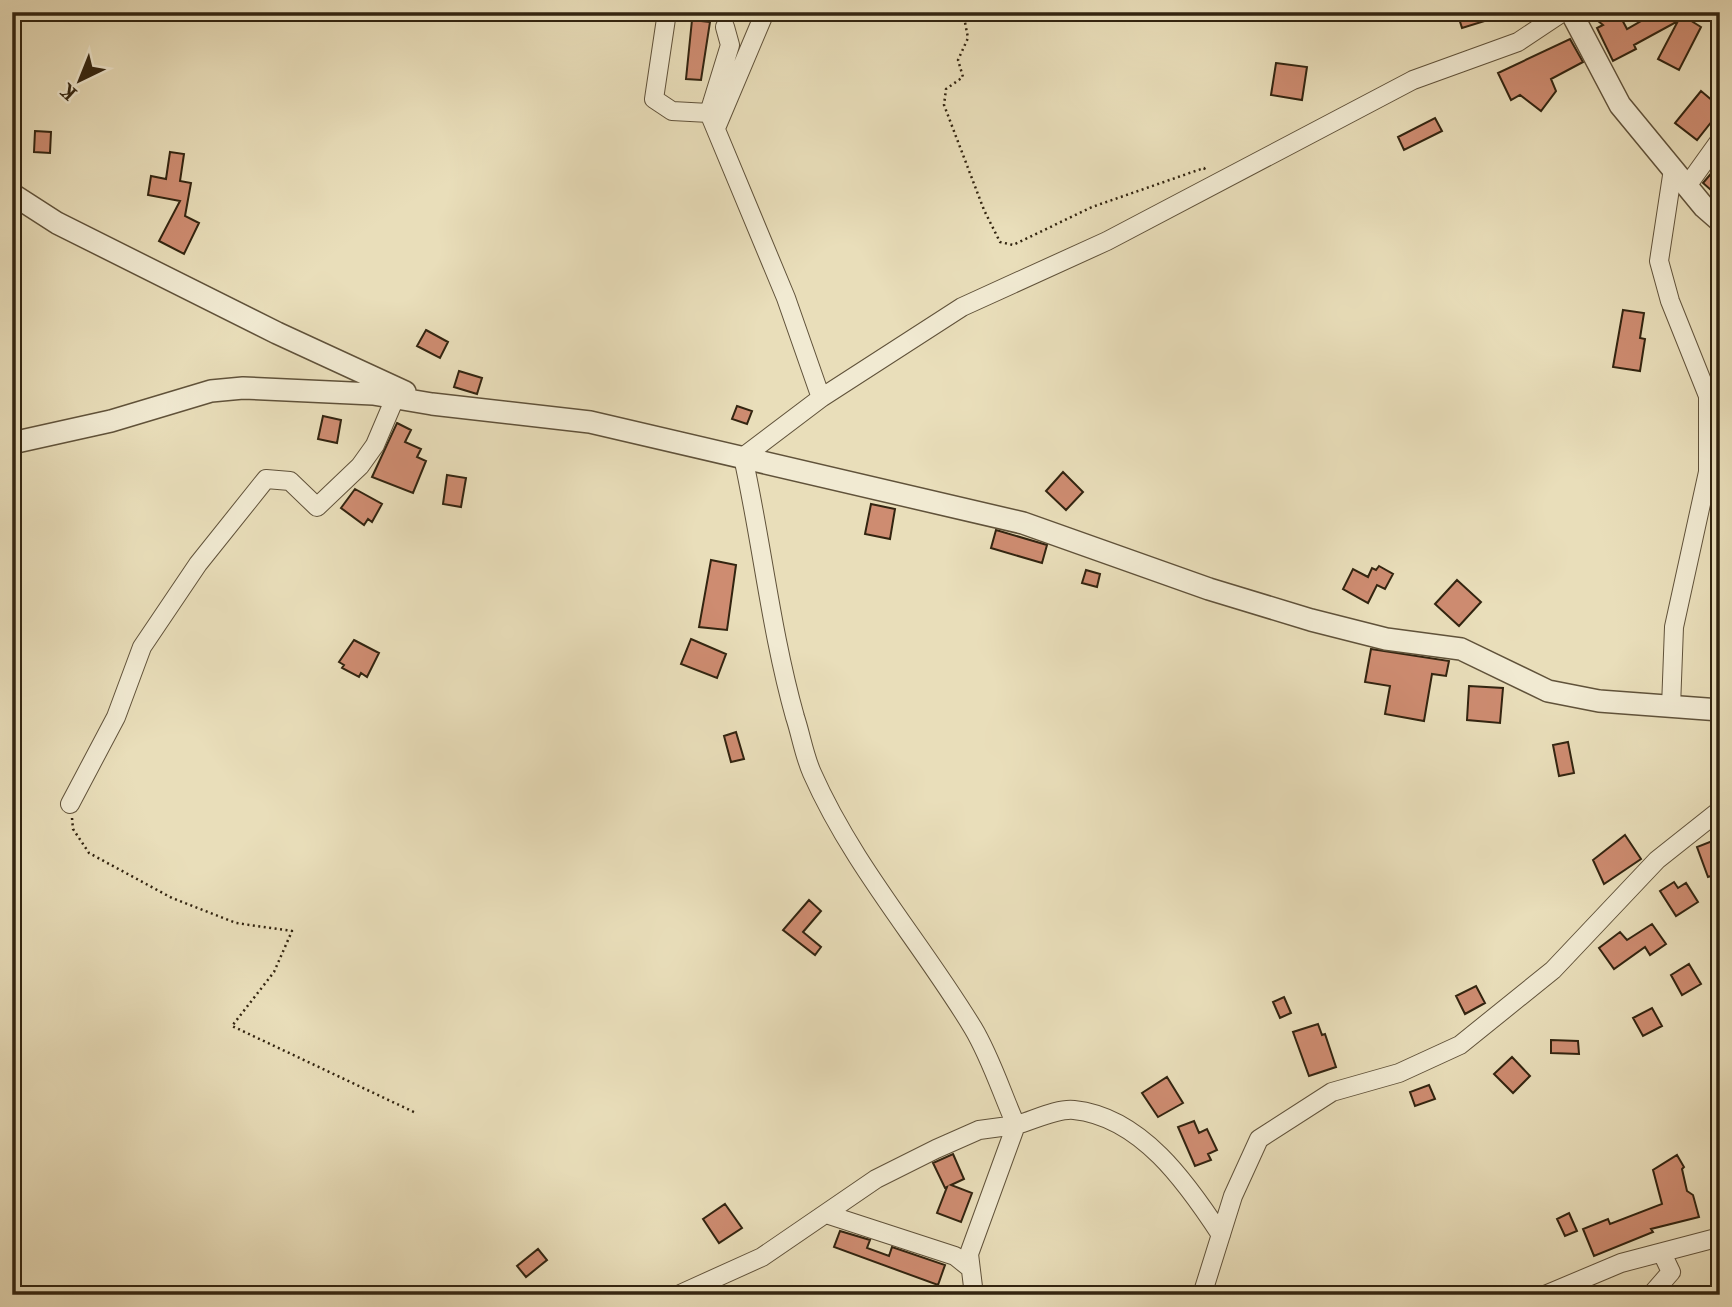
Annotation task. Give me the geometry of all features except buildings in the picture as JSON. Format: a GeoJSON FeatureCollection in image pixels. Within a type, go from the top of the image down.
{"type":"FeatureCollection","features":[{"type":"Feature","properties":{"kind":"street"},"geometry":{"type":"LineString","coordinates":[[667,12],[654,99],[671,111],[713,120]]}},
{"type":"Feature","properties":{"kind":"street"},"geometry":{"type":"LineString","coordinates":[[713,120],[765,12]]}},
{"type":"Feature","properties":{"kind":"street"},"geometry":{"type":"LineString","coordinates":[[743,457],[821,398],[962,307],[1108,241],[1413,80],[1518,41],[1563,12]]}},
{"type":"Feature","properties":{"kind":"street"},"geometry":{"type":"LineString","coordinates":[[1572,12],[1620,104],[1687,186],[1720,221]]}},
{"type":"Feature","properties":{"kind":"street"},"geometry":{"type":"LineString","coordinates":[[725,27],[730,45],[713,120],[786,298],[821,398]]}},
{"type":"Feature","properties":{"kind":"street"},"geometry":{"type":"LineString","coordinates":[[1687,186],[1720,139]]}},
{"type":"Feature","properties":{"kind":"street"},"geometry":{"type":"LineString","coordinates":[[1671,707],[1674,627],[1708,472],[1708,396],[1670,301],[1659,261],[1673,169]]}},
{"type":"Feature","properties":{"kind":"street"},"geometry":{"type":"LineString","coordinates":[[12,194],[57,222],[277,333],[432,404]]}},
{"type":"Feature","properties":{"kind":"street"},"geometry":{"type":"LineString","coordinates":[[12,443],[111,421],[211,391],[282,388],[395,398],[590,422],[743,457],[818,478],[1023,523],[1209,589],[1311,621],[1386,639],[1461,649],[1548,691],[1600,701],[1720,710]]}},
{"type":"Feature","properties":{"kind":"street"},"geometry":{"type":"LineString","coordinates":[[70,804],[116,717],[142,648],[198,564],[266,479],[290,481],[317,507],[360,466],[375,445],[395,398]]}},
{"type":"Feature","properties":{"kind":"street"},"geometry":{"type":"LineString","coordinates":[[743,457],[761,541],[782,671],[811,771],[851,845],[895,916],[934,968],[975,1031],[1016,1125],[969,1254],[974,1295]]}},
{"type":"Feature","properties":{"kind":"street"},"geometry":{"type":"LineString","coordinates":[[1202,1295],[1233,1196],[1259,1139],[1332,1093],[1399,1073],[1460,1045],[1553,970],[1657,860],[1720,810]]}},
{"type":"Feature","properties":{"kind":"street"},"geometry":{"type":"LineString","coordinates":[[678,1295],[762,1257],[876,1179],[936,1149],[979,1130],[1016,1125],[1072,1109],[1123,1125],[1188,1184],[1221,1235]]}},
{"type":"Feature","properties":{"kind":"street"},"geometry":{"type":"LineString","coordinates":[[826,1214],[955,1256],[971,1268]]}},
{"type":"Feature","properties":{"kind":"street"},"geometry":{"type":"LineString","coordinates":[[1545,1295],[1621,1263],[1720,1237]]}},
{"type":"Feature","properties":{"kind":"street"},"geometry":{"type":"LineString","coordinates":[[1651,1295],[1671,1272],[1662,1253]]}},
{"type":"Feature","properties":{"kind":"path"},"geometry":{"type":"LineString","coordinates":[[962,12],[968,38],[958,60],[963,77],[946,89],[944,105],[984,210],[1000,243],[1013,245],[1092,207],[1204,168],[1219,183]]}},
{"type":"Feature","properties":{"kind":"path"},"geometry":{"type":"LineString","coordinates":[[70,804],[73,829],[89,853],[172,898],[236,923],[292,931],[274,972],[232,1026],[416,1113]]}}]}
